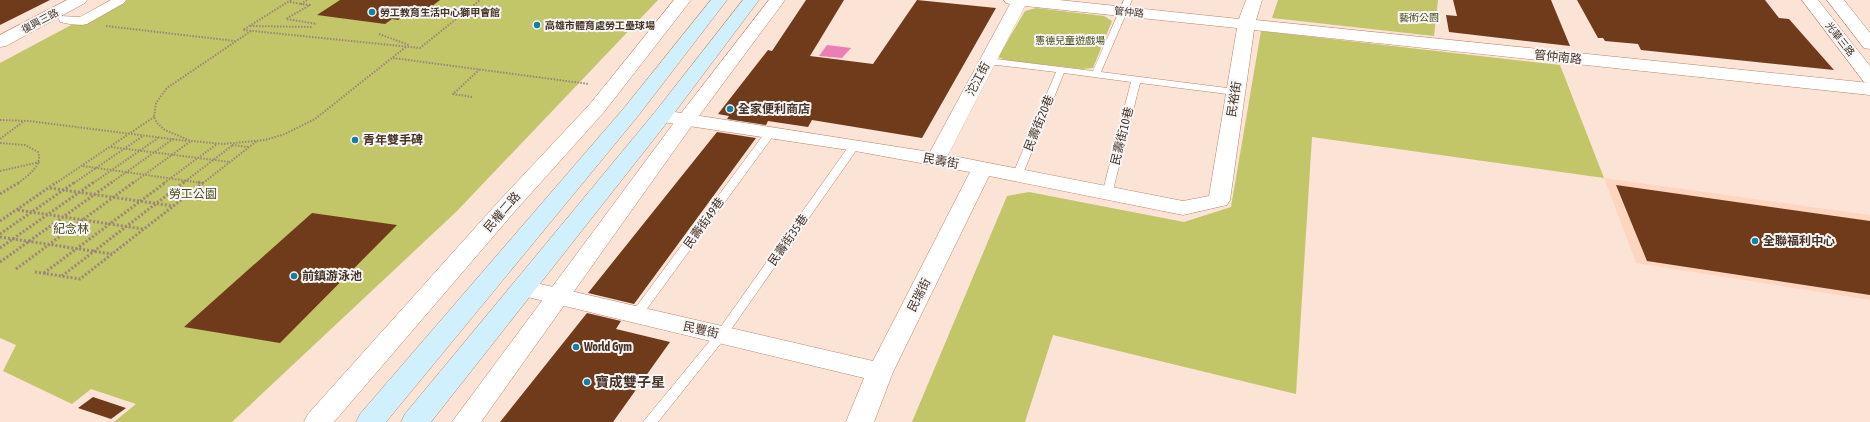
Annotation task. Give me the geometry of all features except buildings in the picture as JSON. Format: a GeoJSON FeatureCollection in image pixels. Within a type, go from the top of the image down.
{"type":"FeatureCollection","features":[{"type":"Feature","properties":{"kind":"main road"},"geometry":{"type":"LineString","coordinates":[[370,422],[631,112],[719,0]]}},
{"type":"Feature","properties":{"kind":"main road"},"geometry":{"type":"LineString","coordinates":[[415,422],[662,116],[751,0]]}},
{"type":"Feature","properties":{"kind":"street","name":"復興三路"},"geometry":{"type":"LineString","coordinates":[[3,37],[79,0]]}},
{"type":"Feature","properties":{"kind":"street"},"geometry":{"type":"LineString","coordinates":[[100,0],[65,19],[82,21],[120,0]]}},
{"type":"Feature","properties":{"kind":"street","name":"民權二路"},"geometry":{"type":"LineString","coordinates":[[318,422],[499,215],[597,108],[683,0]]}},
{"type":"Feature","properties":{"kind":"street"},"geometry":{"type":"LineString","coordinates":[[466,422],[686,120],[777,0]]}},
{"type":"Feature","properties":{"kind":"street","name":"管仲路"},"geometry":{"type":"LineString","coordinates":[[1017,0],[1126,6],[1246,24]]}},
{"type":"Feature","properties":{"kind":"street","name":"沱江街"},"geometry":{"type":"LineString","coordinates":[[936,159],[988,61],[1017,0]]}},
{"type":"Feature","properties":{"kind":"street","name":"民裕街"},"geometry":{"type":"LineString","coordinates":[[1219,200],[1246,24],[1254,0]]}},
{"type":"Feature","properties":{"kind":"street","name":"光華三路"},"geometry":{"type":"LineString","coordinates":[[1810,0],[1870,78]]}},
{"type":"Feature","properties":{"kind":"street","name":"光華三路"},"geometry":{"type":"LineString","coordinates":[[1835,0],[1870,44]]}},
{"type":"Feature","properties":{"kind":"street","name":"管仲南路"},"geometry":{"type":"LineString","coordinates":[[1246,24],[1870,89]]}},
{"type":"Feature","properties":{"kind":"street","name":"民壽街"},"geometry":{"type":"LineString","coordinates":[[662,116],[855,145],[936,159],[1183,208],[1219,200]]}},
{"type":"Feature","properties":{"kind":"street","name":"民瑞街"},"geometry":{"type":"LineString","coordinates":[[860,422],[880,372],[982,169]]}},
{"type":"Feature","properties":{"kind":"street","name":"民豐街"},"geometry":{"type":"LineString","coordinates":[[522,288],[880,372]]}},
{"type":"Feature","properties":{"kind":"lane"},"geometry":{"type":"LineString","coordinates":[[1096,74],[1126,6]]}},
{"type":"Feature","properties":{"kind":"lane"},"geometry":{"type":"LineString","coordinates":[[988,61],[1235,92]]}},
{"type":"Feature","properties":{"kind":"lane","name":"民壽街20巷"},"geometry":{"type":"LineString","coordinates":[[1017,176],[1061,70]]}},
{"type":"Feature","properties":{"kind":"lane","name":"民壽街10巷"},"geometry":{"type":"LineString","coordinates":[[1107,194],[1136,79]]}},
{"type":"Feature","properties":{"kind":"lane","name":"民壽街49巷"},"geometry":{"type":"LineString","coordinates":[[637,314],[772,132]]}},
{"type":"Feature","properties":{"kind":"lane","name":"民壽街35巷"},"geometry":{"type":"LineString","coordinates":[[650,422],[721,335],[855,145]]}},
{"type":"Feature","properties":{"kind":"path"},"geometry":{"type":"LineString","coordinates":[[301,4],[307,0]]}},
{"type":"Feature","properties":{"kind":"path"},"geometry":{"type":"LineString","coordinates":[[317,24],[286,20],[310,5],[290,1],[243,30],[420,48],[480,0]]}},
{"type":"Feature","properties":{"kind":"path"},"geometry":{"type":"LineString","coordinates":[[100,25],[236,41]]}},
{"type":"Feature","properties":{"kind":"path"},"geometry":{"type":"LineString","coordinates":[[249,26],[312,27]]}},
{"type":"Feature","properties":{"kind":"path"},"geometry":{"type":"LineString","coordinates":[[191,141],[165,130],[157,123],[154,117],[156,103],[167,88],[250,31]]}},
{"type":"Feature","properties":{"kind":"path"},"geometry":{"type":"LineString","coordinates":[[379,34],[413,47]]}},
{"type":"Feature","properties":{"kind":"path"},"geometry":{"type":"LineString","coordinates":[[223,144],[265,140],[294,130],[315,119],[407,46]]}},
{"type":"Feature","properties":{"kind":"path"},"geometry":{"type":"LineString","coordinates":[[392,58],[589,84]]}},
{"type":"Feature","properties":{"kind":"path"},"geometry":{"type":"LineString","coordinates":[[472,97],[453,94],[479,70]]}},
{"type":"Feature","properties":{"kind":"path"},"geometry":{"type":"LineString","coordinates":[[0,221],[154,117]]}},
{"type":"Feature","properties":{"kind":"path"},"geometry":{"type":"LineString","coordinates":[[0,120],[24,120],[249,148]]}},
{"type":"Feature","properties":{"kind":"path"},"geometry":{"type":"LineString","coordinates":[[0,139],[24,120]]}},
{"type":"Feature","properties":{"kind":"path"},"geometry":{"type":"LineString","coordinates":[[0,235],[144,136]]}},
{"type":"Feature","properties":{"kind":"path"},"geometry":{"type":"LineString","coordinates":[[0,248],[158,137]]}},
{"type":"Feature","properties":{"kind":"path"},"geometry":{"type":"LineString","coordinates":[[0,262],[173,139]]}},
{"type":"Feature","properties":{"kind":"path"},"geometry":{"type":"LineString","coordinates":[[35,272],[80,279],[258,140]]}},
{"type":"Feature","properties":{"kind":"path"},"geometry":{"type":"LineString","coordinates":[[16,269],[191,141]]}},
{"type":"Feature","properties":{"kind":"path"},"geometry":{"type":"LineString","coordinates":[[0,143],[25,144],[35,148],[40,154],[40,162],[32,173],[18,184],[0,194]]}},
{"type":"Feature","properties":{"kind":"path"},"geometry":{"type":"LineString","coordinates":[[44,273],[217,143]]}},
{"type":"Feature","properties":{"kind":"path"},"geometry":{"type":"LineString","coordinates":[[61,276],[233,145]]}},
{"type":"Feature","properties":{"kind":"path"},"geometry":{"type":"LineString","coordinates":[[111,147],[230,162]]}},
{"type":"Feature","properties":{"kind":"path"},"geometry":{"type":"LineString","coordinates":[[0,172],[40,162]]}},
{"type":"Feature","properties":{"kind":"path"},"geometry":{"type":"LineString","coordinates":[[82,166],[203,183]]}},
{"type":"Feature","properties":{"kind":"path"},"geometry":{"type":"LineString","coordinates":[[50,188],[173,206]]}},
{"type":"Feature","properties":{"kind":"path"},"geometry":{"type":"LineString","coordinates":[[17,210],[144,229]]}},
{"type":"Feature","properties":{"kind":"path"},"geometry":{"type":"LineString","coordinates":[[0,235],[13,239],[112,254]]}},
{"type":"Feature","properties":{"kind":"shaded area"},"geometry":{"type":"Polygon","coordinates":[[[827,45],[851,48],[842,58],[819,56],[827,45]]]}},
{"type":"Feature","properties":{"kind":"shaded area","name":"全聯福利中心"},"geometry":{"type":"Polygon","coordinates":[[[1604,178],[1870,215],[1870,300],[1636,263],[1604,178]]]}},
{"type":"Feature","properties":{"kind":"green space","name":"勞工公園"},"geometry":{"type":"Polygon","coordinates":[[[118,0],[658,0],[457,211],[232,422],[114,422],[136,404],[91,389],[72,404],[3,371],[16,345],[0,338],[0,63],[118,0]]]}},
{"type":"Feature","properties":{"kind":"green space","name":"藝術公園"},"geometry":{"type":"Polygon","coordinates":[[[1278,0],[1438,0],[1434,36],[1272,18],[1278,0]]]}},
{"type":"Feature","properties":{"kind":"green space","name":"憲德兒童遊戲場"},"geometry":{"type":"Polygon","coordinates":[[[1036,8],[1104,16],[1112,21],[1093,68],[1082,69],[1006,60],[998,57],[1025,11],[1036,8]]]}},
{"type":"Feature","properties":{"kind":"green space"},"geometry":{"type":"Polygon","coordinates":[[[1261,31],[1560,65],[1604,178],[1312,137],[1296,394],[1053,335],[1025,422],[912,422],[1007,196],[1029,192],[1184,222],[1231,207],[1261,31]]]}},
{"type":"Feature","properties":{"kind":"place","name":"勞工教育生活中心獅甲會館"},"geometry":{"type":"Point","coordinates":[372,12]}},
{"type":"Feature","properties":{"kind":"place","name":"高雄市體育處勞工壘球場"},"geometry":{"type":"Point","coordinates":[537,25]}},
{"type":"Feature","properties":{"kind":"place","name":"全家便利商店"},"geometry":{"type":"Point","coordinates":[730,109]}},
{"type":"Feature","properties":{"kind":"place","name":"青年雙手碑"},"geometry":{"type":"Point","coordinates":[355,140]}},
{"type":"Feature","properties":{"kind":"place","name":"全聯福利中心"},"geometry":{"type":"Point","coordinates":[1755,241]}},
{"type":"Feature","properties":{"kind":"place","name":"前鎮游泳池"},"geometry":{"type":"Point","coordinates":[294,276]}},
{"type":"Feature","properties":{"kind":"place","name":"World Gym"},"geometry":{"type":"Point","coordinates":[576,347]}},
{"type":"Feature","properties":{"kind":"place","name":"寶成雙子星"},"geometry":{"type":"Point","coordinates":[587,382]}},
{"type":"Feature","properties":{"kind":"park label","name":"紀念林"},"geometry":{"type":"Point","coordinates":[71,229]}}]}
